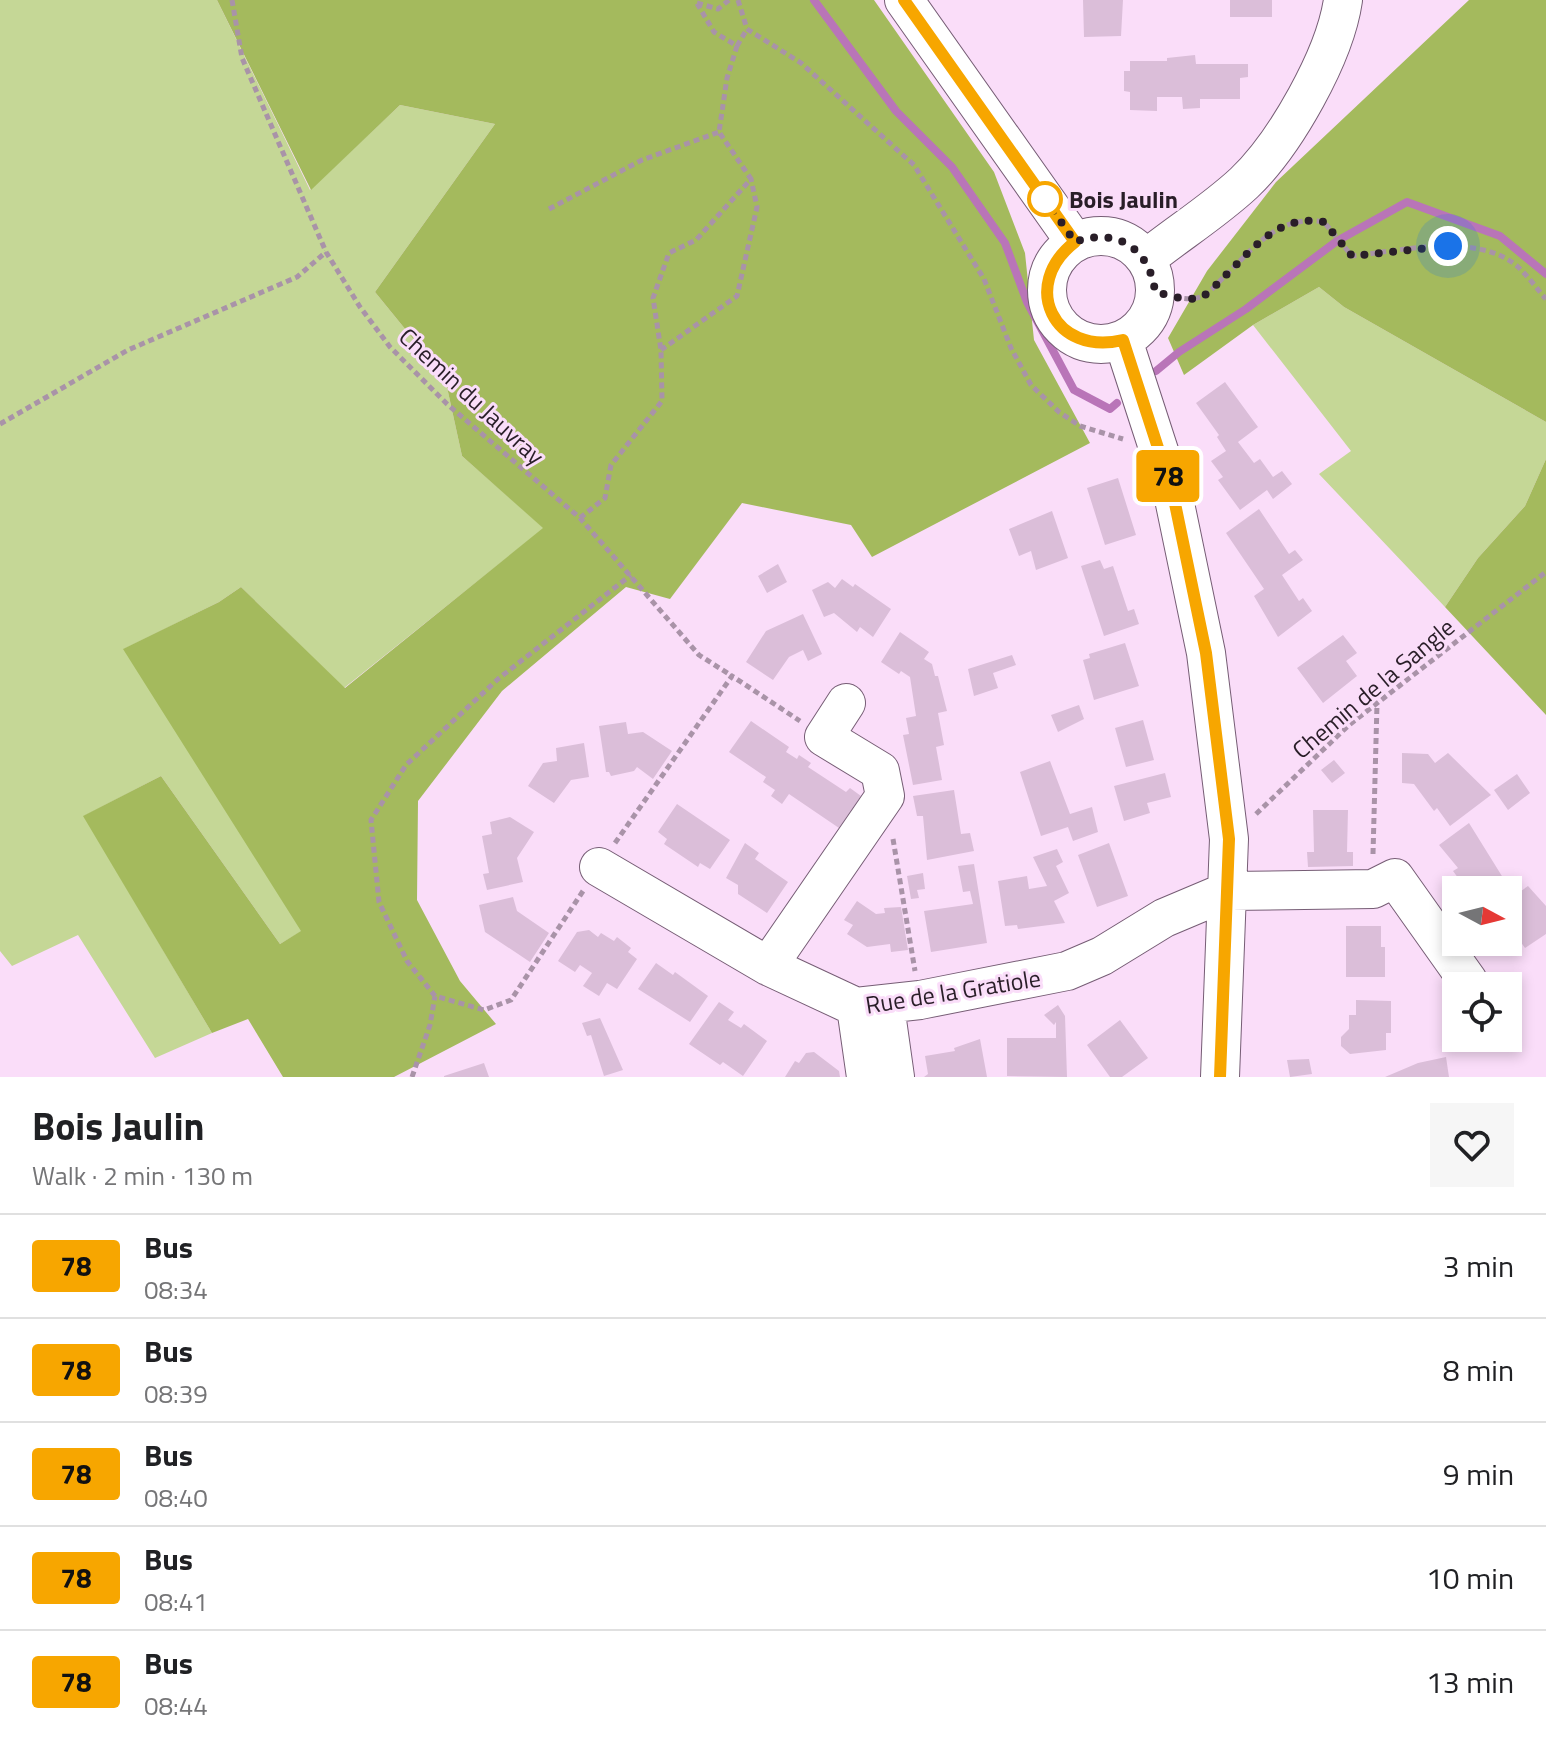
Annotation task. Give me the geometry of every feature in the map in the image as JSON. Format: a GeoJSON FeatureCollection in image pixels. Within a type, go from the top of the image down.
{"type":"FeatureCollection","features":[{"type":"Feature","properties":{"kind":"street"},"geometry":{"type":"LineString","coordinates":[[904,0],[1075,242]]}},
{"type":"Feature","properties":{"kind":"street"},"geometry":{"type":"LineString","coordinates":[[1150,275],[1121,239],[1090,236],[1075,242],[1061,253],[1051,269],[1047,287],[1048,305],[1057,322],[1070,335],[1087,343],[1105,344],[1123,340],[1146,320],[1150,275],[1245,182],[1271,148],[1301,105],[1333,44],[1343,0]]}},
{"type":"Feature","properties":{"kind":"street"},"geometry":{"type":"LineString","coordinates":[[1123,340],[1173,494],[1206,653],[1229,839],[1220,1077]]}},
{"type":"Feature","properties":{"kind":"street"},"geometry":{"type":"LineString","coordinates":[[768,966],[885,796],[880,771],[824,737],[846,703]]}},
{"type":"Feature","properties":{"kind":"street","name":"Rue de la Gratiole"},"geometry":{"type":"LineString","coordinates":[[599,867],[768,966],[887,1004],[1044,977],[1085,965],[1164,918],[1228,891]]}},
{"type":"Feature","properties":{"kind":"street"},"geometry":{"type":"LineString","coordinates":[[1228,891],[1373,889],[1395,878],[1462,972]]}},
{"type":"Feature","properties":{"kind":"street"},"geometry":{"type":"LineString","coordinates":[[866,1077],[887,1004]]}},
{"type":"Feature","properties":{"kind":"street"},"geometry":{"type":"LineString","coordinates":[[887,1004],[895,1077]]}},
{"type":"Feature","properties":{"kind":"path","name":"Chemin du Jauvray"},"geometry":{"type":"LineString","coordinates":[[232,0],[242,58],[326,252],[360,307],[390,347],[447,404],[580,518],[699,655],[824,737]]}},
{"type":"Feature","properties":{"kind":"path"},"geometry":{"type":"LineString","coordinates":[[695,1],[718,9],[729,0]]}},
{"type":"Feature","properties":{"kind":"path"},"geometry":{"type":"LineString","coordinates":[[738,0],[747,29],[801,63],[914,165],[984,279],[1011,348],[1031,385],[1059,412],[1080,426],[1124,439],[1153,432]]}},
{"type":"Feature","properties":{"kind":"path"},"geometry":{"type":"LineString","coordinates":[[695,1],[714,32],[737,46]]}},
{"type":"Feature","properties":{"kind":"path"},"geometry":{"type":"LineString","coordinates":[[661,350],[737,296],[757,207],[751,179],[719,132],[727,78],[737,46],[747,29]]}},
{"type":"Feature","properties":{"kind":"path"},"geometry":{"type":"LineString","coordinates":[[549,209],[642,160],[719,132]]}},
{"type":"Feature","properties":{"kind":"path"},"geometry":{"type":"LineString","coordinates":[[580,518],[605,498],[611,465],[662,401],[661,350],[653,298],[669,253],[696,240],[723,214],[751,179]]}},
{"type":"Feature","properties":{"kind":"path"},"geometry":{"type":"LineString","coordinates":[[1150,275],[1187,299],[1205,295],[1276,229],[1303,218],[1324,222],[1352,256],[1448,246],[1474,247],[1515,264],[1546,299]]}},
{"type":"Feature","properties":{"kind":"path"},"geometry":{"type":"LineString","coordinates":[[0,424],[128,350],[297,277],[326,252]]}},
{"type":"Feature","properties":{"kind":"path","name":"Chemin de la Sangle"},"geometry":{"type":"LineString","coordinates":[[1229,839],[1349,725],[1546,572]]}},
{"type":"Feature","properties":{"kind":"path"},"geometry":{"type":"LineString","coordinates":[[631,575],[498,679],[463,711],[406,765],[371,820],[379,902],[407,961],[435,996],[484,1010],[511,1000],[732,676]]}},
{"type":"Feature","properties":{"kind":"path"},"geometry":{"type":"LineString","coordinates":[[1373,889],[1377,703]]}},
{"type":"Feature","properties":{"kind":"path"},"geometry":{"type":"LineString","coordinates":[[885,796],[887,1004]]}},
{"type":"Feature","properties":{"kind":"path"},"geometry":{"type":"LineString","coordinates":[[412,1077],[430,1025],[435,996]]}},
{"type":"Feature","properties":{"kind":"green space"},"geometry":{"type":"Polygon","coordinates":[[[0,0],[217,0],[310,190],[400,105],[495,124],[375,292],[445,378],[462,456],[544,528],[344,688],[241,587],[219,602],[124,649],[302,931],[280,944],[161,776],[84,816],[212,1033],[155,1058],[78,935],[12,966],[0,951],[0,0]]]}},
{"type":"Feature","properties":{"kind":"green space"},"geometry":{"type":"Polygon","coordinates":[[[217,0],[874,0],[994,172],[1025,253],[1034,340],[1090,443],[872,557],[851,525],[742,503],[670,599],[626,587],[502,691],[418,801],[417,900],[460,981],[496,1024],[394,1077],[283,1077],[248,1019],[212,1033],[83,816],[161,776],[280,944],[301,931],[123,649],[219,602],[241,587],[345,688],[543,528],[462,456],[445,378],[375,292],[495,124],[400,105],[311,190],[217,0]]]}},
{"type":"Feature","properties":{"kind":"green space"},"geometry":{"type":"Polygon","coordinates":[[[1469,0],[1546,0],[1546,422],[1344,307],[1319,287],[1253,325],[1184,375],[1168,338],[1207,271],[1276,182],[1469,0]]]}},
{"type":"Feature","properties":{"kind":"green space"},"geometry":{"type":"Polygon","coordinates":[[[1319,287],[1344,307],[1546,422],[1546,459],[1525,506],[1478,558],[1445,607],[1319,474],[1351,451],[1253,325],[1319,287]]]}},
{"type":"Feature","properties":{"kind":"green space"},"geometry":{"type":"Polygon","coordinates":[[[1546,459],[1546,715],[1445,607],[1478,558],[1525,506],[1546,459]]]}},
{"type":"Feature","properties":{"kind":"building"},"geometry":{"type":"Polygon","coordinates":[[[1083,0],[1123,0],[1121,36],[1084,37],[1083,0]]]}},
{"type":"Feature","properties":{"kind":"building"},"geometry":{"type":"Polygon","coordinates":[[[1230,0],[1272,0],[1272,17],[1230,17],[1230,0]]]}},
{"type":"Feature","properties":{"kind":"building"},"geometry":{"type":"Polygon","coordinates":[[[1195,55],[1196,64],[1248,64],[1248,77],[1240,78],[1240,99],[1200,99],[1200,108],[1183,109],[1182,97],[1157,97],[1157,111],[1130,110],[1130,92],[1124,91],[1124,71],[1130,71],[1130,61],[1167,61],[1167,58],[1195,55]]]}},
{"type":"Feature","properties":{"kind":"building"},"geometry":{"type":"Polygon","coordinates":[[[1225,382],[1258,427],[1238,442],[1254,463],[1260,459],[1273,477],[1282,471],[1292,484],[1273,499],[1267,490],[1240,510],[1218,480],[1223,477],[1211,461],[1226,451],[1217,437],[1219,435],[1196,403],[1225,382]]]}},
{"type":"Feature","properties":{"kind":"building"},"geometry":{"type":"Polygon","coordinates":[[[1118,478],[1136,535],[1105,545],[1087,488],[1118,478]]]}},
{"type":"Feature","properties":{"kind":"building"},"geometry":{"type":"Polygon","coordinates":[[[1259,509],[1289,554],[1295,550],[1303,560],[1282,575],[1299,601],[1303,598],[1312,611],[1278,637],[1254,596],[1264,589],[1226,533],[1259,509]]]}},
{"type":"Feature","properties":{"kind":"building"},"geometry":{"type":"Polygon","coordinates":[[[1052,511],[1068,558],[1036,570],[1031,551],[1019,556],[1009,529],[1052,511]]]}},
{"type":"Feature","properties":{"kind":"building"},"geometry":{"type":"Polygon","coordinates":[[[1100,560],[1104,569],[1113,566],[1128,611],[1134,609],[1139,624],[1104,636],[1081,566],[1100,560]]]}},
{"type":"Feature","properties":{"kind":"building"},"geometry":{"type":"Polygon","coordinates":[[[778,564],[787,582],[767,593],[758,576],[778,564]]]}},
{"type":"Feature","properties":{"kind":"building"},"geometry":{"type":"Polygon","coordinates":[[[842,579],[853,587],[855,584],[891,609],[873,637],[860,627],[857,632],[834,613],[824,617],[812,590],[828,582],[835,588],[842,579]]]}},
{"type":"Feature","properties":{"kind":"building"},"geometry":{"type":"Polygon","coordinates":[[[803,614],[822,654],[808,661],[803,650],[789,657],[773,680],[746,662],[766,631],[803,614]]]}},
{"type":"Feature","properties":{"kind":"building"},"geometry":{"type":"Polygon","coordinates":[[[900,632],[929,652],[924,659],[932,664],[935,676],[938,676],[947,711],[938,713],[944,745],[936,747],[942,780],[913,785],[903,735],[909,734],[906,718],[916,716],[910,677],[881,662],[900,632]]]}},
{"type":"Feature","properties":{"kind":"building"},"geometry":{"type":"Polygon","coordinates":[[[1343,635],[1357,653],[1346,661],[1357,676],[1323,703],[1297,668],[1343,635]]]}},
{"type":"Feature","properties":{"kind":"building"},"geometry":{"type":"Polygon","coordinates":[[[1125,643],[1139,686],[1094,700],[1083,660],[1090,658],[1089,654],[1125,643]]]}},
{"type":"Feature","properties":{"kind":"building"},"geometry":{"type":"Polygon","coordinates":[[[1012,655],[1016,665],[993,673],[998,688],[974,696],[968,669],[1012,655]]]}},
{"type":"Feature","properties":{"kind":"building"},"geometry":{"type":"Polygon","coordinates":[[[1079,705],[1084,719],[1058,732],[1051,715],[1079,705]]]}},
{"type":"Feature","properties":{"kind":"building"},"geometry":{"type":"Polygon","coordinates":[[[1143,720],[1154,760],[1126,767],[1115,728],[1143,720]]]}},
{"type":"Feature","properties":{"kind":"building"},"geometry":{"type":"Polygon","coordinates":[[[751,721],[789,747],[786,752],[797,759],[799,755],[811,763],[808,767],[846,792],[850,788],[861,796],[839,828],[789,794],[782,804],[771,796],[775,790],[763,782],[766,777],[729,752],[751,721]]]}},
{"type":"Feature","properties":{"kind":"building"},"geometry":{"type":"Polygon","coordinates":[[[626,722],[628,734],[643,732],[672,751],[653,779],[637,767],[634,771],[611,776],[606,772],[599,726],[626,722]]]}},
{"type":"Feature","properties":{"kind":"building"},"geometry":{"type":"Polygon","coordinates":[[[584,743],[589,777],[571,780],[554,803],[528,786],[543,763],[557,761],[556,748],[584,743]]]}},
{"type":"Feature","properties":{"kind":"building"},"geometry":{"type":"Polygon","coordinates":[[[1402,753],[1428,754],[1435,763],[1448,753],[1491,795],[1450,826],[1414,784],[1402,783],[1402,753]]]}},
{"type":"Feature","properties":{"kind":"building"},"geometry":{"type":"Polygon","coordinates":[[[1334,760],[1345,773],[1332,783],[1321,770],[1334,760]]]}},
{"type":"Feature","properties":{"kind":"building"},"geometry":{"type":"Polygon","coordinates":[[[1050,761],[1070,814],[1092,807],[1098,832],[1073,841],[1068,827],[1041,836],[1020,772],[1050,761]]]}},
{"type":"Feature","properties":{"kind":"building"},"geometry":{"type":"Polygon","coordinates":[[[1165,773],[1171,797],[1147,803],[1150,813],[1124,821],[1114,786],[1165,773]]]}},
{"type":"Feature","properties":{"kind":"building"},"geometry":{"type":"Polygon","coordinates":[[[1517,774],[1530,793],[1508,810],[1494,790],[1517,774]]]}},
{"type":"Feature","properties":{"kind":"building"},"geometry":{"type":"Polygon","coordinates":[[[954,790],[961,834],[970,833],[974,851],[927,860],[923,816],[917,816],[913,796],[954,790]]]}},
{"type":"Feature","properties":{"kind":"building"},"geometry":{"type":"Polygon","coordinates":[[[677,804],[730,840],[710,869],[700,863],[698,867],[664,844],[667,839],[658,832],[677,804]]]}},
{"type":"Feature","properties":{"kind":"building"},"geometry":{"type":"Polygon","coordinates":[[[1313,810],[1348,810],[1347,852],[1353,852],[1353,866],[1308,867],[1307,852],[1314,852],[1313,810]]]}},
{"type":"Feature","properties":{"kind":"building"},"geometry":{"type":"Polygon","coordinates":[[[510,817],[534,832],[517,858],[523,882],[487,890],[483,874],[489,873],[482,836],[492,834],[490,822],[510,817]]]}},
{"type":"Feature","properties":{"kind":"building"},"geometry":{"type":"Polygon","coordinates":[[[1469,823],[1502,876],[1457,876],[1453,871],[1458,868],[1439,845],[1469,823]]]}},
{"type":"Feature","properties":{"kind":"building"},"geometry":{"type":"Polygon","coordinates":[[[745,843],[759,853],[755,859],[788,882],[767,913],[738,894],[738,885],[726,878],[745,843]]]}},
{"type":"Feature","properties":{"kind":"building"},"geometry":{"type":"Polygon","coordinates":[[[1109,843],[1128,896],[1097,907],[1078,855],[1109,843]]]}},
{"type":"Feature","properties":{"kind":"building"},"geometry":{"type":"Polygon","coordinates":[[[1057,849],[1063,862],[1056,866],[1069,893],[1054,901],[1065,923],[1018,929],[1017,925],[1005,926],[998,881],[1027,876],[1029,889],[1047,886],[1033,857],[1057,849]]]}},
{"type":"Feature","properties":{"kind":"building"},"geometry":{"type":"Polygon","coordinates":[[[974,864],[987,943],[931,952],[924,911],[973,904],[970,891],[963,892],[958,866],[974,864]]]}},
{"type":"Feature","properties":{"kind":"building"},"geometry":{"type":"Polygon","coordinates":[[[923,873],[925,889],[917,890],[919,898],[911,899],[907,876],[923,873]]]}},
{"type":"Feature","properties":{"kind":"building"},"geometry":{"type":"Polygon","coordinates":[[[1528,886],[1546,906],[1546,934],[1525,948],[1522,944],[1522,890],[1528,886]]]}},
{"type":"Feature","properties":{"kind":"building"},"geometry":{"type":"Polygon","coordinates":[[[513,897],[517,911],[549,933],[530,962],[485,932],[479,905],[513,897]]]}},
{"type":"Feature","properties":{"kind":"building"},"geometry":{"type":"Polygon","coordinates":[[[857,901],[876,914],[885,913],[884,908],[901,907],[908,950],[891,952],[890,944],[867,947],[847,934],[853,925],[844,920],[857,901]]]}},
{"type":"Feature","properties":{"kind":"building"},"geometry":{"type":"Polygon","coordinates":[[[1346,926],[1381,926],[1385,977],[1346,977],[1346,926]]]}},
{"type":"Feature","properties":{"kind":"building"},"geometry":{"type":"Polygon","coordinates":[[[589,930],[598,937],[601,933],[614,941],[617,937],[631,948],[628,952],[637,959],[617,989],[607,983],[599,996],[583,986],[592,973],[580,965],[575,972],[558,961],[577,932],[589,930]]]}},
{"type":"Feature","properties":{"kind":"building"},"geometry":{"type":"Polygon","coordinates":[[[656,963],[673,975],[675,972],[708,996],[690,1022],[638,989],[656,963]]]}},
{"type":"Feature","properties":{"kind":"building"},"geometry":{"type":"Polygon","coordinates":[[[1356,1000],[1391,1001],[1391,1033],[1386,1033],[1386,1050],[1350,1054],[1341,1046],[1341,1037],[1349,1029],[1349,1015],[1356,1015],[1356,1000]]]}},
{"type":"Feature","properties":{"kind":"building"},"geometry":{"type":"Polygon","coordinates":[[[719,1002],[734,1012],[728,1020],[741,1028],[744,1024],[767,1041],[743,1076],[689,1044],[719,1002]]]}},
{"type":"Feature","properties":{"kind":"building"},"geometry":{"type":"Polygon","coordinates":[[[1058,1005],[1065,1016],[1067,1077],[1007,1076],[1007,1038],[1056,1038],[1056,1022],[1054,1025],[1044,1015],[1058,1005]]]}},
{"type":"Feature","properties":{"kind":"building"},"geometry":{"type":"Polygon","coordinates":[[[600,1018],[623,1070],[604,1076],[591,1035],[587,1036],[582,1023],[600,1018]]]}},
{"type":"Feature","properties":{"kind":"building"},"geometry":{"type":"Polygon","coordinates":[[[1120,1020],[1148,1058],[1122,1077],[1110,1077],[1087,1045],[1120,1020]]]}},
{"type":"Feature","properties":{"kind":"building"},"geometry":{"type":"Polygon","coordinates":[[[980,1039],[987,1077],[924,1077],[928,1074],[925,1056],[955,1051],[954,1048],[980,1039]]]}},
{"type":"Feature","properties":{"kind":"building"},"geometry":{"type":"Polygon","coordinates":[[[814,1052],[839,1071],[840,1077],[785,1077],[795,1061],[799,1063],[806,1053],[814,1052]]]}},
{"type":"Feature","properties":{"kind":"building"},"geometry":{"type":"Polygon","coordinates":[[[1446,1057],[1449,1077],[1385,1077],[1418,1063],[1446,1057]]]}},
{"type":"Feature","properties":{"kind":"building"},"geometry":{"type":"Polygon","coordinates":[[[1309,1059],[1312,1074],[1290,1077],[1287,1060],[1309,1059]]]}},
{"type":"Feature","properties":{"kind":"building"},"geometry":{"type":"Polygon","coordinates":[[[484,1063],[489,1077],[444,1077],[444,1076],[484,1063]]]}},
{"type":"Feature","properties":{"kind":"waterway"},"geometry":{"type":"LineString","coordinates":[[814,0],[896,111],[952,167],[1005,243],[1027,302],[1074,390],[1110,409],[1117,403]]}},
{"type":"Feature","properties":{"kind":"waterway"},"geometry":{"type":"LineString","coordinates":[[1156,371],[1337,241],[1407,202],[1500,236],[1546,274]]}},
{"type":"Feature","properties":{"kind":"bus line","name":"78"},"geometry":{"type":"LineString","coordinates":[[904,0],[1075,242],[1061,253],[1051,269],[1047,287],[1048,305],[1057,322],[1070,335],[1087,343],[1105,344],[1123,340],[1173,494],[1206,653],[1227,813],[1228,891],[1220,1077]]}},
{"type":"Feature","properties":{"kind":"place","name":"Bois Jaulin"},"geometry":{"type":"Point","coordinates":[1045,199]}},
{"type":"Feature","properties":{"kind":"route"},"geometry":{"type":"LineString","coordinates":[[1045,199],[1075,242],[1090,236],[1121,239],[1146,259],[1153,275],[1155,292],[1187,299],[1205,295],[1276,229],[1303,218],[1324,222],[1352,256],[1448,246]]}}]}
